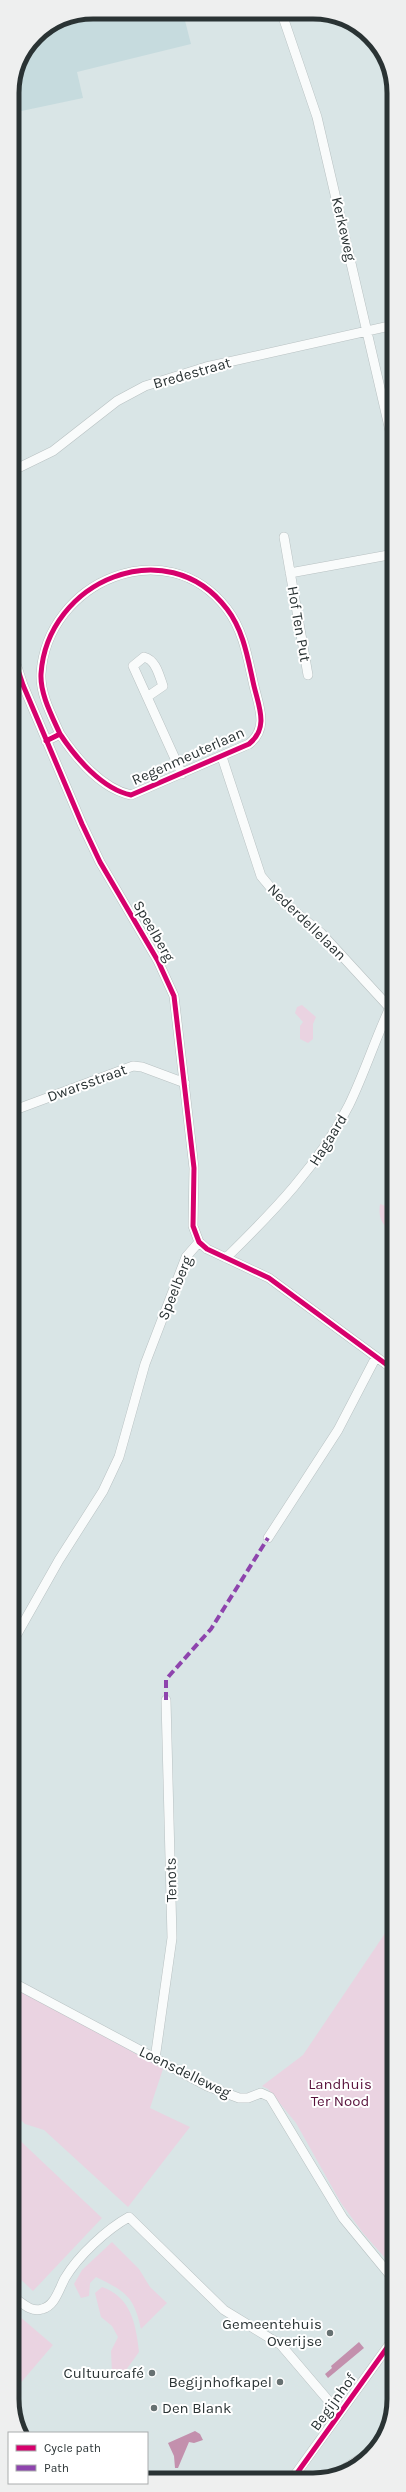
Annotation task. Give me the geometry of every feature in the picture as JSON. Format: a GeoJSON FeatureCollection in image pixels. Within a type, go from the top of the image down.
{"type":"FeatureCollection","features":[{"type":"Feature","properties":{"kind":"street","name":"Kerkeweg"},"geometry":{"type":"LineString","coordinates":[[284,19],[317,117],[387,416]]}},
{"type":"Feature","properties":{"kind":"street","name":"Bredestraat"},"geometry":{"type":"LineString","coordinates":[[19,468],[53,451],[117,401],[145,386],[206,367],[387,327]]}},
{"type":"Feature","properties":{"kind":"street","name":"Hof Ten Put"},"geometry":{"type":"LineString","coordinates":[[284,537],[308,675]]}},
{"type":"Feature","properties":{"kind":"street","name":"Hof Ten Put"},"geometry":{"type":"LineString","coordinates":[[290,573],[387,555]]}},
{"type":"Feature","properties":{"kind":"street","name":"Regenmeuterlaan"},"geometry":{"type":"LineString","coordinates":[[135,571],[157,571],[180,575],[214,595],[227,609],[236,624],[246,653],[262,727],[258,737],[249,744],[222,757],[131,795],[121,793],[110,787],[81,761],[60,734],[42,690],[41,675],[48,642],[66,610],[79,596],[112,576],[135,571]]}},
{"type":"Feature","properties":{"kind":"street","name":"Speelberg"},"geometry":{"type":"LineString","coordinates":[[19,670],[46,741],[100,862],[167,979],[178,1016],[194,1168],[194,1226],[199,1242],[186,1257],[145,1364],[119,1457],[103,1491],[59,1560],[19,1631]]}},
{"type":"Feature","properties":{"kind":"street"},"geometry":{"type":"LineString","coordinates":[[147,697],[182,774]]}},
{"type":"Feature","properties":{"kind":"street"},"geometry":{"type":"LineString","coordinates":[[40,726],[54,720]]}},
{"type":"Feature","properties":{"kind":"street"},"geometry":{"type":"LineString","coordinates":[[46,741],[60,734]]}},
{"type":"Feature","properties":{"kind":"street","name":"Nederdellelaan"},"geometry":{"type":"LineString","coordinates":[[222,757],[261,876],[281,900],[320,934],[387,1005]]}},
{"type":"Feature","properties":{"kind":"street","name":"Hagaard"},"geometry":{"type":"LineString","coordinates":[[226,1258],[306,1175],[349,1105],[387,1015]]}},
{"type":"Feature","properties":{"kind":"street","name":"Dwarsstraat"},"geometry":{"type":"LineString","coordinates":[[19,1108],[123,1068],[133,1066],[142,1067],[185,1083]]}},
{"type":"Feature","properties":{"kind":"street"},"geometry":{"type":"LineString","coordinates":[[199,1242],[207,1249],[268,1278],[387,1365]]}},
{"type":"Feature","properties":{"kind":"street"},"geometry":{"type":"LineString","coordinates":[[268,1538],[338,1430],[376,1357]]}},
{"type":"Feature","properties":{"kind":"street","name":"Tenots"},"geometry":{"type":"LineString","coordinates":[[155,2059],[172,1938],[166,1700]]}},
{"type":"Feature","properties":{"kind":"street","name":"Loensdelleweg"},"geometry":{"type":"LineString","coordinates":[[19,1986],[207,2086],[230,2095],[248,2098],[261,2093],[270,2097],[343,2218],[387,2271]]}},
{"type":"Feature","properties":{"kind":"street","name":"Begijnhof"},"geometry":{"type":"LineString","coordinates":[[19,2301],[31,2309],[42,2310],[48,2307],[68,2273],[105,2234],[129,2217],[224,2310],[281,2345],[318,2391],[340,2413]]}},
{"type":"Feature","properties":{"kind":"street","name":"Begijnhof"},"geometry":{"type":"LineString","coordinates":[[296,2473],[387,2348]]}},
{"type":"Feature","properties":{"kind":"shaded area"},"geometry":{"type":"Polygon","coordinates":[[[185,19],[191,44],[77,72],[83,98],[19,112],[20,78],[25,64],[37,44],[48,34],[64,25],[78,20],[185,19]]]}},
{"type":"Feature","properties":{"kind":"shaded area"},"geometry":{"type":"Polygon","coordinates":[[[359,2342],[364,2348],[328,2378],[325,2374],[332,2368],[331,2366],[359,2342]]]}},
{"type":"Feature","properties":{"kind":"shaded area"},"geometry":{"type":"Polygon","coordinates":[[[195,2431],[200,2434],[203,2440],[194,2443],[189,2442],[178,2468],[175,2468],[174,2456],[168,2443],[195,2431]]]}},
{"type":"Feature","properties":{"kind":"green space"},"geometry":{"type":"Polygon","coordinates":[[[302,1005],[316,1017],[313,1024],[313,1039],[308,1043],[300,1039],[300,1026],[303,1022],[295,1013],[297,1007],[302,1005]]]}},
{"type":"Feature","properties":{"kind":"green space"},"geometry":{"type":"Polygon","coordinates":[[[380,1204],[387,1206],[387,1228],[380,1217],[380,1204]]]}},
{"type":"Feature","properties":{"kind":"green space","name":"Landhuis Ter Nood"},"geometry":{"type":"Polygon","coordinates":[[[387,1930],[387,2260],[363,2233],[341,2203],[296,2123],[268,2089],[262,2086],[303,2055],[387,1930]]]}},
{"type":"Feature","properties":{"kind":"green space"},"geometry":{"type":"Polygon","coordinates":[[[19,1988],[163,2069],[150,2108],[190,2127],[128,2207],[44,2130],[25,2124],[19,2118],[19,1988]]]}},
{"type":"Feature","properties":{"kind":"green space"},"geometry":{"type":"Polygon","coordinates":[[[19,2140],[102,2218],[33,2291],[19,2278],[19,2140]]]}},
{"type":"Feature","properties":{"kind":"green space"},"geometry":{"type":"Polygon","coordinates":[[[112,2242],[139,2269],[150,2287],[167,2303],[141,2329],[135,2309],[131,2302],[127,2296],[114,2286],[96,2277],[90,2283],[89,2296],[81,2298],[74,2284],[82,2270],[112,2242]]]}},
{"type":"Feature","properties":{"kind":"green space"},"geometry":{"type":"Polygon","coordinates":[[[102,2287],[120,2297],[126,2305],[134,2322],[139,2352],[126,2370],[112,2374],[111,2351],[118,2337],[112,2326],[101,2317],[95,2293],[102,2287]]]}},
{"type":"Feature","properties":{"kind":"green space"},"geometry":{"type":"Polygon","coordinates":[[[19,2316],[53,2345],[19,2385],[19,2316]]]}},
{"type":"Feature","properties":{"kind":"marked path"},"geometry":{"type":"LineString","coordinates":[[166,1700],[166,1680],[211,1629],[268,1538]]}},
{"type":"Feature","properties":{"kind":"cycle path"},"geometry":{"type":"LineString","coordinates":[[46,741],[60,734],[74,753],[100,779],[120,792],[131,795],[249,744],[259,731],[261,724],[260,709],[241,636],[238,627],[227,609],[202,585],[173,573],[143,570],[114,577],[87,592],[64,614],[48,641],[41,674],[44,697],[60,734]]}},
{"type":"Feature","properties":{"kind":"cycle path"},"geometry":{"type":"LineString","coordinates":[[19,673],[82,824],[100,862],[158,961],[174,996],[194,1168],[193,1226],[199,1242],[207,1249],[269,1278],[387,1365]]}},
{"type":"Feature","properties":{"kind":"cycle path"},"geometry":{"type":"LineString","coordinates":[[297,2473],[387,2348]]}},
{"type":"Feature","properties":{"kind":"place","name":"Gemeentehuis Overijse"},"geometry":{"type":"Point","coordinates":[330,2333]}},
{"type":"Feature","properties":{"kind":"place","name":"Cultuurcafé"},"geometry":{"type":"Point","coordinates":[152,2373]}},
{"type":"Feature","properties":{"kind":"place","name":"Begijnhofkapel"},"geometry":{"type":"Point","coordinates":[280,2382]}},
{"type":"Feature","properties":{"kind":"place","name":"Den Blank"},"geometry":{"type":"Point","coordinates":[154,2408]}}]}
